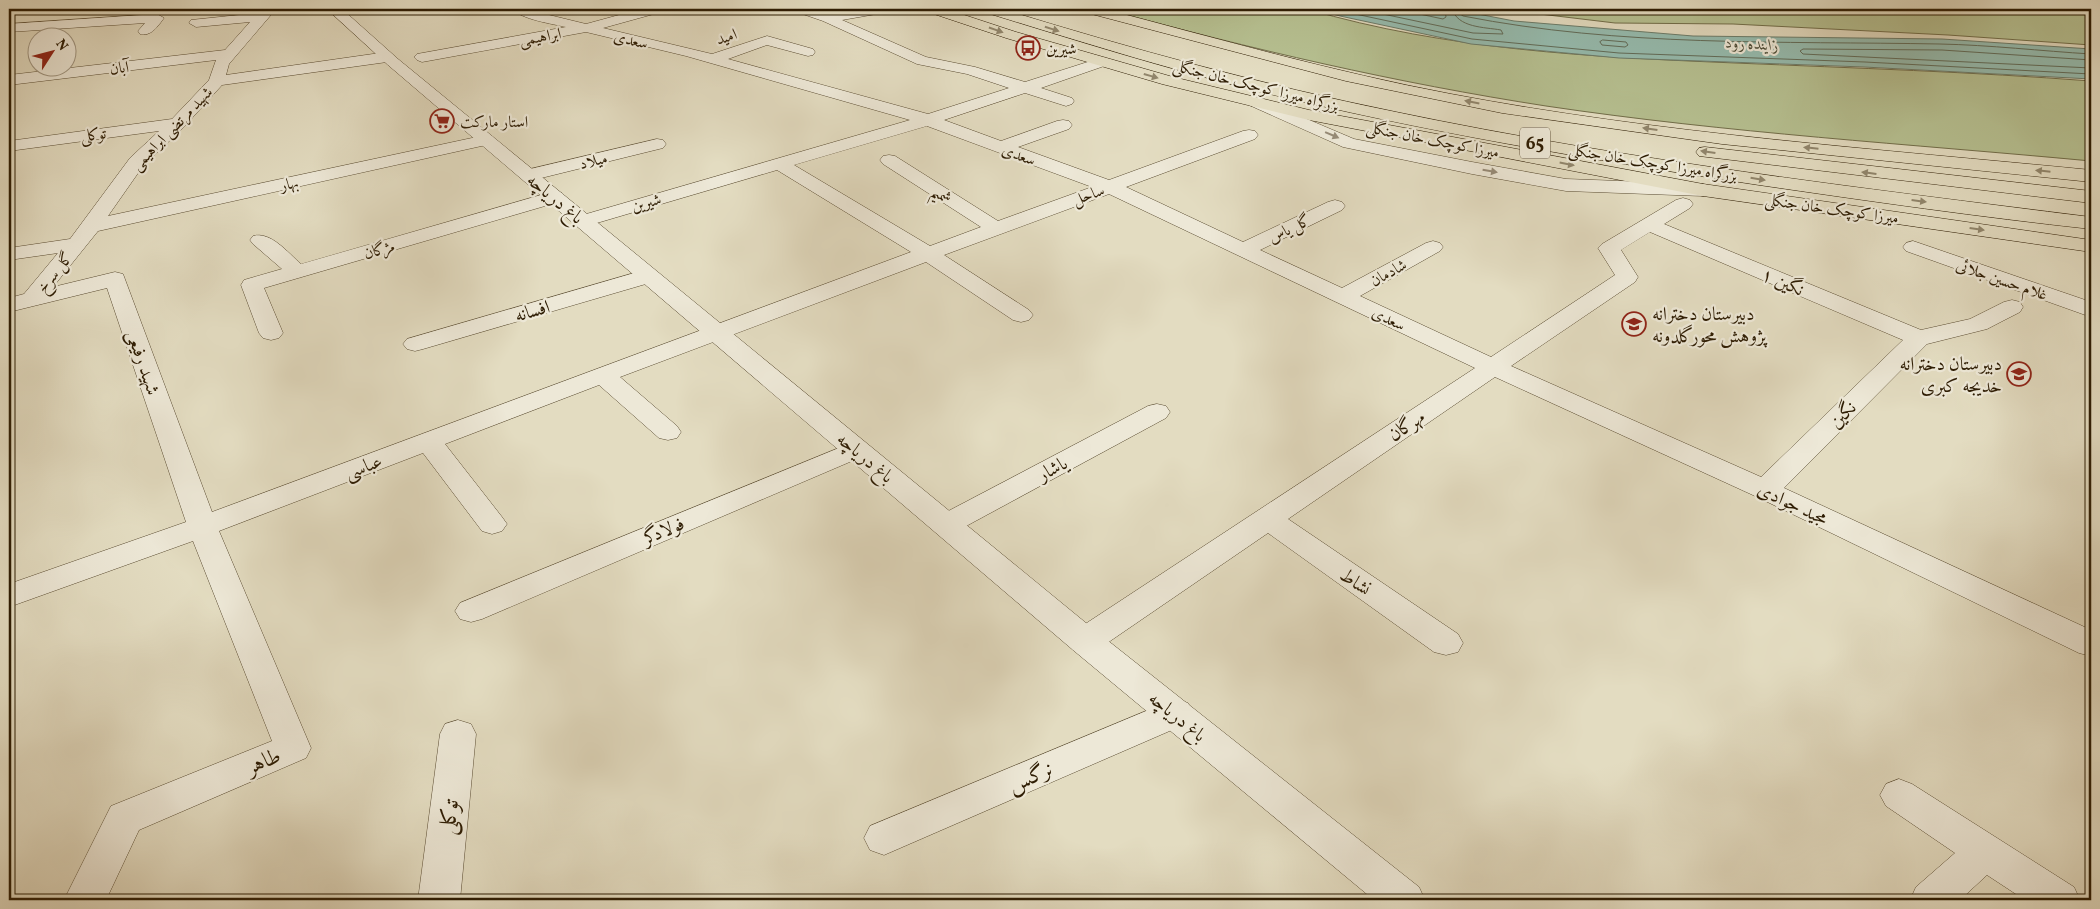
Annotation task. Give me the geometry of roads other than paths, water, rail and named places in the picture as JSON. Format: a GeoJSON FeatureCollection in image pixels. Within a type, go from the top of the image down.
{"type":"FeatureCollection","features":[{"type":"Feature","properties":{"kind":"main road"},"geometry":{"type":"LineString","coordinates":[[933,9],[1102,62],[1168,81],[1255,102]]}},
{"type":"Feature","properties":{"kind":"main road","name":"بزرگراه میرزا کوچک خان جنگلی"},"geometry":{"type":"LineString","coordinates":[[989,9],[1098,44],[1184,68],[1389,117],[1540,144],[1816,188],[2091,223]]}},
{"type":"Feature","properties":{"kind":"main road","name":"بزرگراه میرزا کوچک خان جنگلی"},"geometry":{"type":"LineString","coordinates":[[1038,9],[1207,56],[1412,103],[1524,124],[1660,146],[1966,184],[2091,197]]}},
{"type":"Feature","properties":{"kind":"main road"},"geometry":{"type":"LineString","coordinates":[[1089,9],[1344,76],[1500,107],[1688,135],[2091,176]]}},
{"type":"Feature","properties":{"kind":"main road"},"geometry":{"type":"LineString","coordinates":[[1966,184],[2091,189]]}},
{"type":"Feature","properties":{"kind":"main road","name":"میرزا کوچک خان جنگلی"},"geometry":{"type":"LineString","coordinates":[[1693,197],[2091,246]]}},
{"type":"Feature","properties":{"kind":"street","name":"باغ دریاچه"},"geometry":{"type":"LineString","coordinates":[[334,9],[387,57],[1085,641],[1404,900]]}},
{"type":"Feature","properties":{"kind":"street","name":"سعدی"},"geometry":{"type":"LineString","coordinates":[[520,9],[540,17],[712,59],[927,120],[1108,186],[1493,367]]}},
{"type":"Feature","properties":{"kind":"street","name":"ابراهیمی"},"geometry":{"type":"LineString","coordinates":[[422,57],[586,28],[656,9]]}},
{"type":"Feature","properties":{"kind":"street"},"geometry":{"type":"LineString","coordinates":[[802,9],[828,18],[922,61],[970,70],[1066,101]]}},
{"type":"Feature","properties":{"kind":"street"},"geometry":{"type":"LineString","coordinates":[[828,18],[877,10]]}},
{"type":"Feature","properties":{"kind":"street"},"geometry":{"type":"LineString","coordinates":[[196,23],[265,13]]}},
{"type":"Feature","properties":{"kind":"street","name":"شهید مرتضی ابراهیمی"},"geometry":{"type":"LineString","coordinates":[[91,226],[136,162],[178,123],[217,81],[222,63],[265,13]]}},
{"type":"Feature","properties":{"kind":"street"},"geometry":{"type":"LineString","coordinates":[[9,28],[157,18],[146,31]]}},
{"type":"Feature","properties":{"kind":"street","name":"امید"},"geometry":{"type":"LineString","coordinates":[[712,59],[767,40],[808,52]]}},
{"type":"Feature","properties":{"kind":"street","name":"آبان"},"geometry":{"type":"LineString","coordinates":[[9,80],[230,54]]}},
{"type":"Feature","properties":{"kind":"street"},"geometry":{"type":"LineString","coordinates":[[217,81],[387,57]]}},
{"type":"Feature","properties":{"kind":"street","name":"شیرین"},"geometry":{"type":"LineString","coordinates":[[583,221],[927,120],[1102,62]]}},
{"type":"Feature","properties":{"kind":"street"},"geometry":{"type":"LineString","coordinates":[[1255,102],[1349,143],[1566,185],[1693,197]]}},
{"type":"Feature","properties":{"kind":"street","name":"توکلی"},"geometry":{"type":"LineString","coordinates":[[9,146],[178,123]]}},
{"type":"Feature","properties":{"kind":"street"},"geometry":{"type":"LineString","coordinates":[[1001,147],[1063,125]]}},
{"type":"Feature","properties":{"kind":"street","name":"ساحل"},"geometry":{"type":"LineString","coordinates":[[716,332],[1249,135]]}},
{"type":"Feature","properties":{"kind":"street","name":"بهار"},"geometry":{"type":"LineString","coordinates":[[91,226],[198,212],[298,181],[420,163],[486,140]]}},
{"type":"Feature","properties":{"kind":"street","name":"میلاد"},"geometry":{"type":"LineString","coordinates":[[528,175],[657,144]]}},
{"type":"Feature","properties":{"kind":"street","name":"شمیم"},"geometry":{"type":"LineString","coordinates":[[888,160],[996,228]]}},
{"type":"Feature","properties":{"kind":"street"},"geometry":{"type":"LineString","coordinates":[[778,163],[1021,314]]}},
{"type":"Feature","properties":{"kind":"street"},"geometry":{"type":"LineString","coordinates":[[298,181],[314,198]]}},
{"type":"Feature","properties":{"kind":"street","name":"مژگان"},"geometry":{"type":"LineString","coordinates":[[271,332],[252,286],[555,197]]}},
{"type":"Feature","properties":{"kind":"street","name":"مهرگان"},"geometry":{"type":"LineString","coordinates":[[1085,641],[1627,277],[1609,248],[1693,197]]}},
{"type":"Feature","properties":{"kind":"street","name":"گل یاس"},"geometry":{"type":"LineString","coordinates":[[1243,250],[1335,206]]}},
{"type":"Feature","properties":{"kind":"street","name":"نگین ۱"},"geometry":{"type":"LineString","coordinates":[[1647,224],[1920,338]]}},
{"type":"Feature","properties":{"kind":"street","name":"گل سرخ"},"geometry":{"type":"LineString","coordinates":[[20,302],[77,244],[91,226]]}},
{"type":"Feature","properties":{"kind":"street"},"geometry":{"type":"LineString","coordinates":[[260,240],[298,272]]}},
{"type":"Feature","properties":{"kind":"street"},"geometry":{"type":"LineString","coordinates":[[9,254],[77,244]]}},
{"type":"Feature","properties":{"kind":"street","name":"شادمان"},"geometry":{"type":"LineString","coordinates":[[1342,297],[1434,246]]}},
{"type":"Feature","properties":{"kind":"street","name":"غلام حسین جلائی"},"geometry":{"type":"LineString","coordinates":[[1913,247],[2091,310]]}},
{"type":"Feature","properties":{"kind":"street","name":"افسانه"},"geometry":{"type":"LineString","coordinates":[[415,344],[648,276]]}},
{"type":"Feature","properties":{"kind":"street","name":"شهید رفیعی"},"geometry":{"type":"LineString","coordinates":[[20,302],[115,279],[202,526]]}},
{"type":"Feature","properties":{"kind":"street"},"geometry":{"type":"LineString","coordinates":[[1920,338],[1960,331],[2000,315],[2012,308]]}},
{"type":"Feature","properties":{"kind":"street","name":"عباسی"},"geometry":{"type":"LineString","coordinates":[[9,596],[202,526],[716,332]]}},
{"type":"Feature","properties":{"kind":"street","name":"نگین"},"geometry":{"type":"LineString","coordinates":[[1765,490],[1920,338]]}},
{"type":"Feature","properties":{"kind":"street","name":"مجید جوادی"},"geometry":{"type":"LineString","coordinates":[[1493,367],[1765,490],[2091,644]]}},
{"type":"Feature","properties":{"kind":"street"},"geometry":{"type":"LineString","coordinates":[[602,375],[668,432]]}},
{"type":"Feature","properties":{"kind":"street","name":"یاشار"},"geometry":{"type":"LineString","coordinates":[[947,524],[1157,412]]}},
{"type":"Feature","properties":{"kind":"street"},"geometry":{"type":"LineString","coordinates":[[428,441],[492,524]]}},
{"type":"Feature","properties":{"kind":"street","name":"فولادگر"},"geometry":{"type":"LineString","coordinates":[[471,611],[856,449]]}},
{"type":"Feature","properties":{"kind":"street","name":"نشاط"},"geometry":{"type":"LineString","coordinates":[[1267,518],[1446,643]]}},
{"type":"Feature","properties":{"kind":"street","name":"طاهر"},"geometry":{"type":"LineString","coordinates":[[85,900],[125,818],[293,748],[202,526]]}},
{"type":"Feature","properties":{"kind":"street","name":"نرگس"},"geometry":{"type":"LineString","coordinates":[[884,838],[1175,713]]}},
{"type":"Feature","properties":{"kind":"street","name":"توکلی"},"geometry":{"type":"LineString","coordinates":[[438,900],[458,734]]}},
{"type":"Feature","properties":{"kind":"street"},"geometry":{"type":"LineString","coordinates":[[1899,795],[2059,900]]}},
{"type":"Feature","properties":{"kind":"street"},"geometry":{"type":"LineString","coordinates":[[1931,900],[1986,852]]}},
{"type":"Feature","properties":{"kind":"water","name":"زاینده رود"},"geometry":{"type":"Polygon","coordinates":[[[1314,9],[1452,9],[1514,21],[1693,36],[1942,39],[2091,49],[2091,79],[1864,67],[1619,58],[1471,44],[1314,9]]]}},
{"type":"Feature","properties":{"kind":"place","name":"شیرین"},"geometry":{"type":"Point","coordinates":[1028,48]}},
{"type":"Feature","properties":{"kind":"place","name":"استار مارکت"},"geometry":{"type":"Point","coordinates":[442,121]}},
{"type":"Feature","properties":{"kind":"place","name":"دبیرستان دخترانه پژوهش محورگلدونه"},"geometry":{"type":"Point","coordinates":[1634,324]}},
{"type":"Feature","properties":{"kind":"place","name":"دبیرستان دخترانه خدیجه کبری"},"geometry":{"type":"Point","coordinates":[2019,374]}}]}
